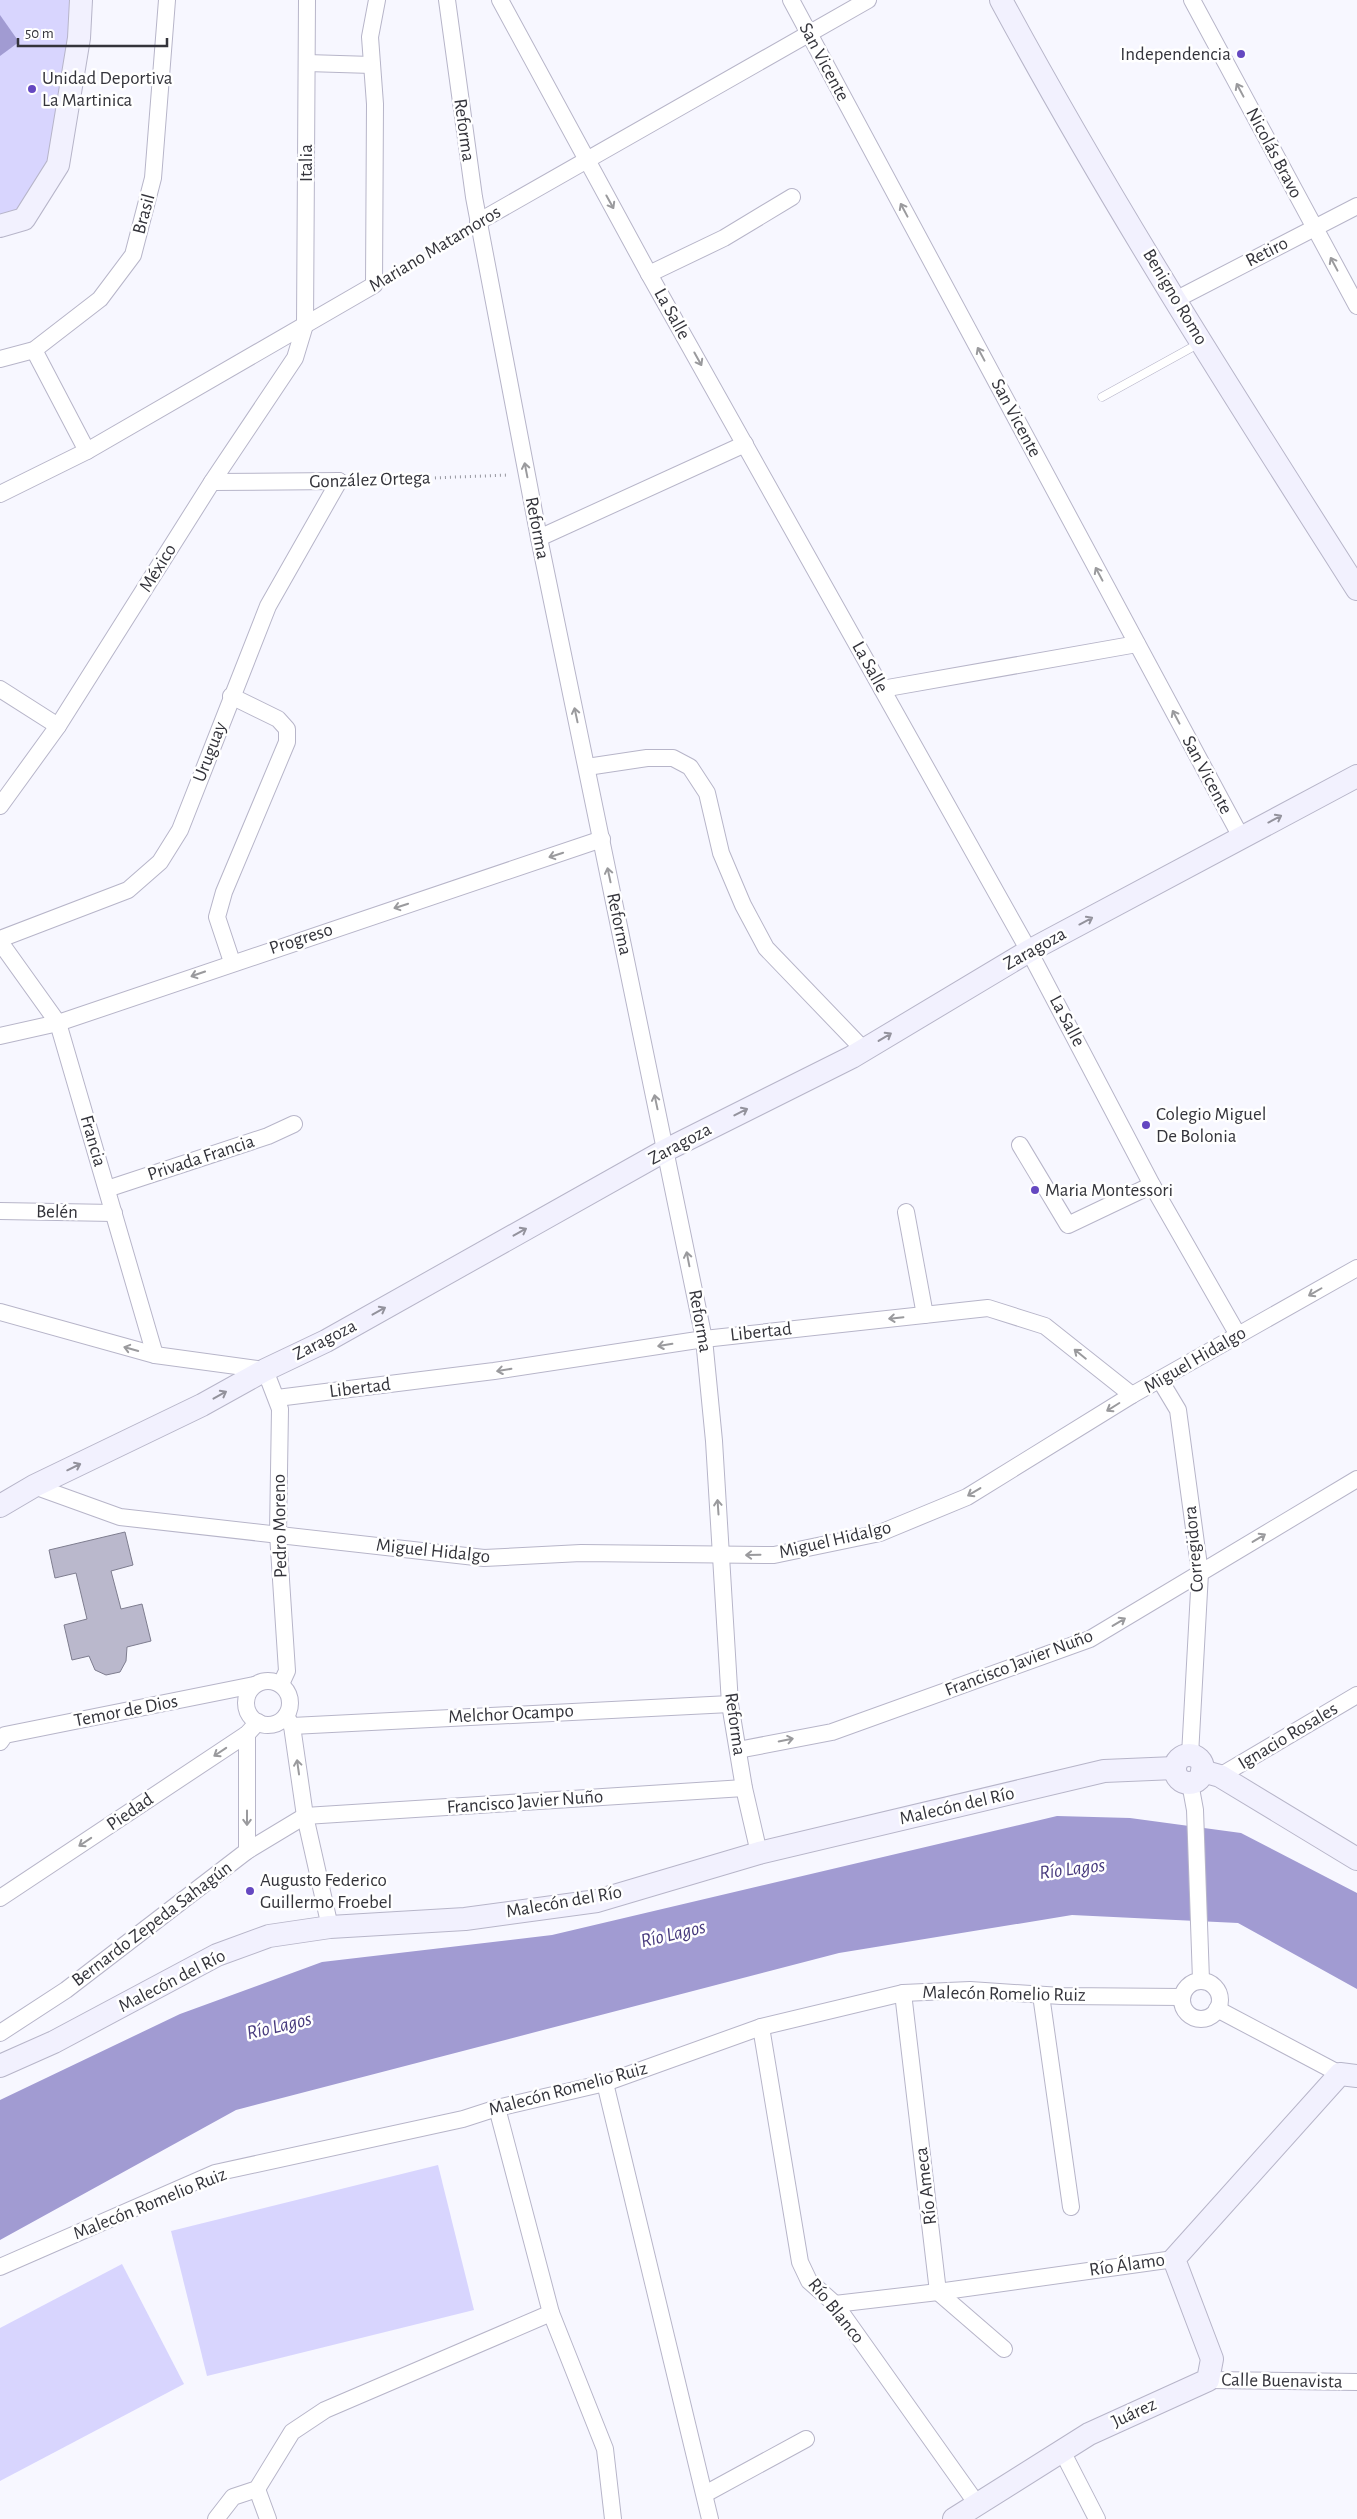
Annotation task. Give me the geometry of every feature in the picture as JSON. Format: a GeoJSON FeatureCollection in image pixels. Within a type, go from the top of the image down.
{"type":"FeatureCollection","features":[{"type":"Feature","properties":{"kind":"street"},"geometry":{"type":"LineString","coordinates":[[0,226],[24,219],[58,165],[79,38],[81,0]]}},
{"type":"Feature","properties":{"kind":"street","name":"Brasil"},"geometry":{"type":"LineString","coordinates":[[0,358],[34,350],[100,299],[132,255],[153,178],[167,0]]}},
{"type":"Feature","properties":{"kind":"street","name":"Italia"},"geometry":{"type":"LineString","coordinates":[[305,325],[307,0]]}},
{"type":"Feature","properties":{"kind":"street"},"geometry":{"type":"LineString","coordinates":[[374,285],[375,104],[370,37],[378,0]]}},
{"type":"Feature","properties":{"kind":"street","name":"Reforma"},"geometry":{"type":"LineString","coordinates":[[447,0],[478,222],[539,538],[704,1338],[721,1556],[730,1704],[744,1788],[759,1853]]}},
{"type":"Feature","properties":{"kind":"street","name":"La Salle"},"geometry":{"type":"LineString","coordinates":[[500,0],[650,274],[1029,951],[1152,1185],[1238,1335]]}},
{"type":"Feature","properties":{"kind":"street","name":"San Vicente"},"geometry":{"type":"LineString","coordinates":[[791,0],[1240,837]]}},
{"type":"Feature","properties":{"kind":"street","name":"Mariano Matamoros"},"geometry":{"type":"LineString","coordinates":[[478,222],[868,0]]}},
{"type":"Feature","properties":{"kind":"street","name":"Benigno Romo"},"geometry":{"type":"LineString","coordinates":[[1001,0],[1053,96],[1202,341],[1357,589]]}},
{"type":"Feature","properties":{"kind":"street","name":"Nicolás Bravo"},"geometry":{"type":"LineString","coordinates":[[1192,0],[1357,306]]}},
{"type":"Feature","properties":{"kind":"street"},"geometry":{"type":"LineString","coordinates":[[307,62],[372,65]]}},
{"type":"Feature","properties":{"kind":"street"},"geometry":{"type":"LineString","coordinates":[[650,274],[724,238],[792,197]]}},
{"type":"Feature","properties":{"kind":"street","name":"Retiro"},"geometry":{"type":"LineString","coordinates":[[1177,299],[1357,206]]}},
{"type":"Feature","properties":{"kind":"street","name":"Mariano Matamoros"},"geometry":{"type":"LineString","coordinates":[[0,494],[87,451],[374,285]]}},
{"type":"Feature","properties":{"kind":"street","name":"México"},"geometry":{"type":"LineString","coordinates":[[0,806],[58,726],[212,482],[295,358],[305,325]]}},
{"type":"Feature","properties":{"kind":"street"},"geometry":{"type":"LineString","coordinates":[[34,350],[87,451]]}},
{"type":"Feature","properties":{"kind":"street"},"geometry":{"type":"LineString","coordinates":[[539,538],[745,444]]}},
{"type":"Feature","properties":{"kind":"street","name":"González Ortega"},"geometry":{"type":"LineString","coordinates":[[212,482],[340,482]]}},
{"type":"Feature","properties":{"kind":"street","name":"Uruguay"},"geometry":{"type":"LineString","coordinates":[[0,940],[128,890],[160,862],[180,830],[231,696],[268,606],[340,482]]}},
{"type":"Feature","properties":{"kind":"street"},"geometry":{"type":"LineString","coordinates":[[882,689],[1137,644]]}},
{"type":"Feature","properties":{"kind":"street"},"geometry":{"type":"LineString","coordinates":[[0,689],[58,726]]}},
{"type":"Feature","properties":{"kind":"street"},"geometry":{"type":"LineString","coordinates":[[231,696],[278,719],[286,728],[287,742],[224,892],[217,917],[232,962]]}},
{"type":"Feature","properties":{"kind":"street"},"geometry":{"type":"LineString","coordinates":[[587,767],[646,758],[673,758],[690,767],[707,793],[721,853],[743,905],[766,948],[864,1050]]}},
{"type":"Feature","properties":{"kind":"street","name":"Zaragoza"},"geometry":{"type":"LineString","coordinates":[[0,1506],[34,1486],[202,1405],[265,1370],[326,1341],[666,1150],[864,1050],[1029,951],[1357,776]]}},
{"type":"Feature","properties":{"kind":"street","name":"Progreso"},"geometry":{"type":"LineString","coordinates":[[0,1036],[58,1023],[232,962],[602,839]]}},
{"type":"Feature","properties":{"kind":"street","name":"Francia"},"geometry":{"type":"LineString","coordinates":[[0,940],[58,1023],[155,1355]]}},
{"type":"Feature","properties":{"kind":"street","name":"Privada Francia"},"geometry":{"type":"LineString","coordinates":[[107,1189],[268,1136],[294,1124]]}},
{"type":"Feature","properties":{"kind":"street"},"geometry":{"type":"LineString","coordinates":[[1020,1145],[1068,1225],[1152,1185]]}},
{"type":"Feature","properties":{"kind":"street","name":"Belén"},"geometry":{"type":"LineString","coordinates":[[0,1211],[114,1213]]}},
{"type":"Feature","properties":{"kind":"street"},"geometry":{"type":"LineString","coordinates":[[906,1212],[925,1315]]}},
{"type":"Feature","properties":{"kind":"street","name":"Miguel Hidalgo"},"geometry":{"type":"LineString","coordinates":[[34,1486],[120,1517],[484,1558],[581,1553],[721,1556],[774,1555],[880,1533],[967,1497],[1132,1395],[1357,1268]]}},
{"type":"Feature","properties":{"kind":"street","name":"Libertad"},"geometry":{"type":"LineString","coordinates":[[277,1398],[494,1371],[704,1338],[988,1308],[1045,1326],[1132,1395]]}},
{"type":"Feature","properties":{"kind":"street"},"geometry":{"type":"LineString","coordinates":[[0,1312],[155,1355],[265,1370]]}},
{"type":"Feature","properties":{"kind":"street","name":"Pedro Moreno"},"geometry":{"type":"LineString","coordinates":[[265,1370],[280,1409],[278,1534],[287,1671],[281,1684]]}},
{"type":"Feature","properties":{"kind":"street","name":"Corregidora"},"geometry":{"type":"LineString","coordinates":[[1160,1380],[1178,1410],[1200,1573],[1195,1810],[1201,1980]]}},
{"type":"Feature","properties":{"kind":"street","name":"Francisco Javier Nuño"},"geometry":{"type":"LineString","coordinates":[[738,1750],[832,1732],[1090,1639],[1357,1479]]}},
{"type":"Feature","properties":{"kind":"street"},"geometry":{"type":"LineString","coordinates":[[247,1851],[253,1728],[246,1705],[254,1685],[268,1680],[281,1684],[290,1696],[289,1721],[305,1816],[330,1927]]}},
{"type":"Feature","properties":{"kind":"street","name":"Temor de Dios"},"geometry":{"type":"LineString","coordinates":[[0,1742],[5,1735],[254,1685]]}},
{"type":"Feature","properties":{"kind":"street","name":"Ignacio Rosales"},"geometry":{"type":"LineString","coordinates":[[1196,1771],[1357,1695]]}},
{"type":"Feature","properties":{"kind":"street","name":"Melchor Ocampo"},"geometry":{"type":"LineString","coordinates":[[289,1721],[730,1704]]}},
{"type":"Feature","properties":{"kind":"street"},"geometry":{"type":"LineString","coordinates":[[253,1728],[289,1721]]}},
{"type":"Feature","properties":{"kind":"street","name":"Piedad"},"geometry":{"type":"LineString","coordinates":[[0,1898],[253,1728]]}},
{"type":"Feature","properties":{"kind":"street","name":"Malecón del Río"},"geometry":{"type":"LineString","coordinates":[[3,2059],[54,2042],[217,1955],[269,1936],[330,1927],[465,1919],[597,1901],[759,1853],[1104,1771],[1196,1771]]}},
{"type":"Feature","properties":{"kind":"street"},"geometry":{"type":"LineString","coordinates":[[1196,1771],[1357,1859]]}},
{"type":"Feature","properties":{"kind":"street","name":"Francisco Javier Nuño"},"geometry":{"type":"LineString","coordinates":[[305,1816],[744,1788]]}},
{"type":"Feature","properties":{"kind":"street","name":"Bernardo Zepeda Sahagún"},"geometry":{"type":"LineString","coordinates":[[0,2033],[66,1990],[247,1851],[305,1816]]}},
{"type":"Feature","properties":{"kind":"street"},"geometry":{"type":"LineString","coordinates":[[1201,1980],[1208,1982],[1217,1990],[1220,1997],[1217,2009],[1207,2018],[1194,2018],[1184,2010],[1182,1997],[1190,1983],[1201,1980]]}},
{"type":"Feature","properties":{"kind":"street","name":"Malecón Romelio Ruiz"},"geometry":{"type":"LineString","coordinates":[[0,2267],[215,2173],[463,2119],[497,2108],[605,2083],[761,2027],[903,1993],[970,1990],[1041,1994],[1182,1997]]}},
{"type":"Feature","properties":{"kind":"street","name":"Río Ameca"},"geometry":{"type":"LineString","coordinates":[[903,1993],[938,2292]]}},
{"type":"Feature","properties":{"kind":"street"},"geometry":{"type":"LineString","coordinates":[[1041,1994],[1071,2207]]}},
{"type":"Feature","properties":{"kind":"street"},"geometry":{"type":"LineString","coordinates":[[1217,2009],[1348,2075]]}},
{"type":"Feature","properties":{"kind":"street","name":"Río Blanco"},"geometry":{"type":"LineString","coordinates":[[761,2027],[800,2262],[809,2281],[835,2304],[977,2504]]}},
{"type":"Feature","properties":{"kind":"street","name":"Río Álamo"},"geometry":{"type":"LineString","coordinates":[[835,2304],[938,2292],[1174,2259],[1348,2075]]}},
{"type":"Feature","properties":{"kind":"street"},"geometry":{"type":"LineString","coordinates":[[605,2083],[710,2519]]}},
{"type":"Feature","properties":{"kind":"street"},"geometry":{"type":"LineString","coordinates":[[497,2108],[551,2313],[606,2449],[613,2519]]}},
{"type":"Feature","properties":{"kind":"street"},"geometry":{"type":"LineString","coordinates":[[1174,2259],[1212,2359],[1208,2380]]}},
{"type":"Feature","properties":{"kind":"street"},"geometry":{"type":"LineString","coordinates":[[938,2292],[1004,2349]]}},
{"type":"Feature","properties":{"kind":"street"},"geometry":{"type":"LineString","coordinates":[[216,2519],[233,2497],[257,2489],[292,2432],[325,2410],[551,2313]]}},
{"type":"Feature","properties":{"kind":"street","name":"Calle Buenavista"},"geometry":{"type":"LineString","coordinates":[[1208,2380],[1357,2382]]}},
{"type":"Feature","properties":{"kind":"street","name":"Juárez"},"geometry":{"type":"LineString","coordinates":[[954,2519],[1089,2434],[1208,2380]]}},
{"type":"Feature","properties":{"kind":"street"},"geometry":{"type":"LineString","coordinates":[[705,2494],[806,2439]]}},
{"type":"Feature","properties":{"kind":"street"},"geometry":{"type":"LineString","coordinates":[[1062,2451],[1097,2519]]}},
{"type":"Feature","properties":{"kind":"street"},"geometry":{"type":"LineString","coordinates":[[257,2489],[268,2519]]}},
{"type":"Feature","properties":{"kind":"lane"},"geometry":{"type":"LineString","coordinates":[[1102,397],[1202,341]]}},
{"type":"Feature","properties":{"kind":"path","name":"Mariano Matamoros"},"geometry":{"type":"LineString","coordinates":[[374,285],[478,222]]}},
{"type":"Feature","properties":{"kind":"path","name":"González Ortega"},"geometry":{"type":"LineString","coordinates":[[340,482],[527,475]]}},
{"type":"Feature","properties":{"kind":"shaded area","name":"Unidad Deportiva La Martinica"},"geometry":{"type":"Polygon","coordinates":[[[0,0],[78,0],[48,167],[20,212],[0,218],[0,0]]]}},
{"type":"Feature","properties":{"kind":"shaded area"},"geometry":{"type":"Polygon","coordinates":[[[438,2165],[474,2310],[207,2376],[171,2231],[438,2165]]]}},
{"type":"Feature","properties":{"kind":"shaded area"},"geometry":{"type":"Polygon","coordinates":[[[122,2264],[184,2384],[0,2481],[0,2328],[122,2264]]]}},
{"type":"Feature","properties":{"kind":"water"},"geometry":{"type":"Polygon","coordinates":[[[0,15],[19,42],[0,56],[0,15]]]}},
{"type":"Feature","properties":{"kind":"water","name":"Río Lagos"},"geometry":{"type":"Polygon","coordinates":[[[1057,1816],[1130,1818],[1241,1833],[1357,1893],[1357,1989],[1238,1923],[1072,1915],[839,1953],[236,2110],[0,2240],[0,2100],[180,2014],[322,1962],[552,1935],[1057,1816]]]}},
{"type":"Feature","properties":{"kind":"building"},"geometry":{"type":"Polygon","coordinates":[[[125,1532],[133,1565],[111,1571],[121,1609],[142,1604],[151,1641],[127,1647],[126,1661],[120,1672],[106,1675],[95,1670],[89,1656],[72,1660],[64,1625],[87,1619],[76,1573],[55,1578],[49,1550],[125,1532]]]}},
{"type":"Feature","properties":{"kind":"place","name":"Independencia"},"geometry":{"type":"Point","coordinates":[1241,54]}},
{"type":"Feature","properties":{"kind":"place","name":"Unidad Deportiva La Martinica"},"geometry":{"type":"Point","coordinates":[32,89]}},
{"type":"Feature","properties":{"kind":"place","name":"Colegio Miguel De Bolonia"},"geometry":{"type":"Point","coordinates":[1146,1125]}},
{"type":"Feature","properties":{"kind":"place","name":"Maria Montessori"},"geometry":{"type":"Point","coordinates":[1035,1190]}},
{"type":"Feature","properties":{"kind":"place","name":"Augusto Federico Guillermo Froebel"},"geometry":{"type":"Point","coordinates":[250,1891]}}]}
